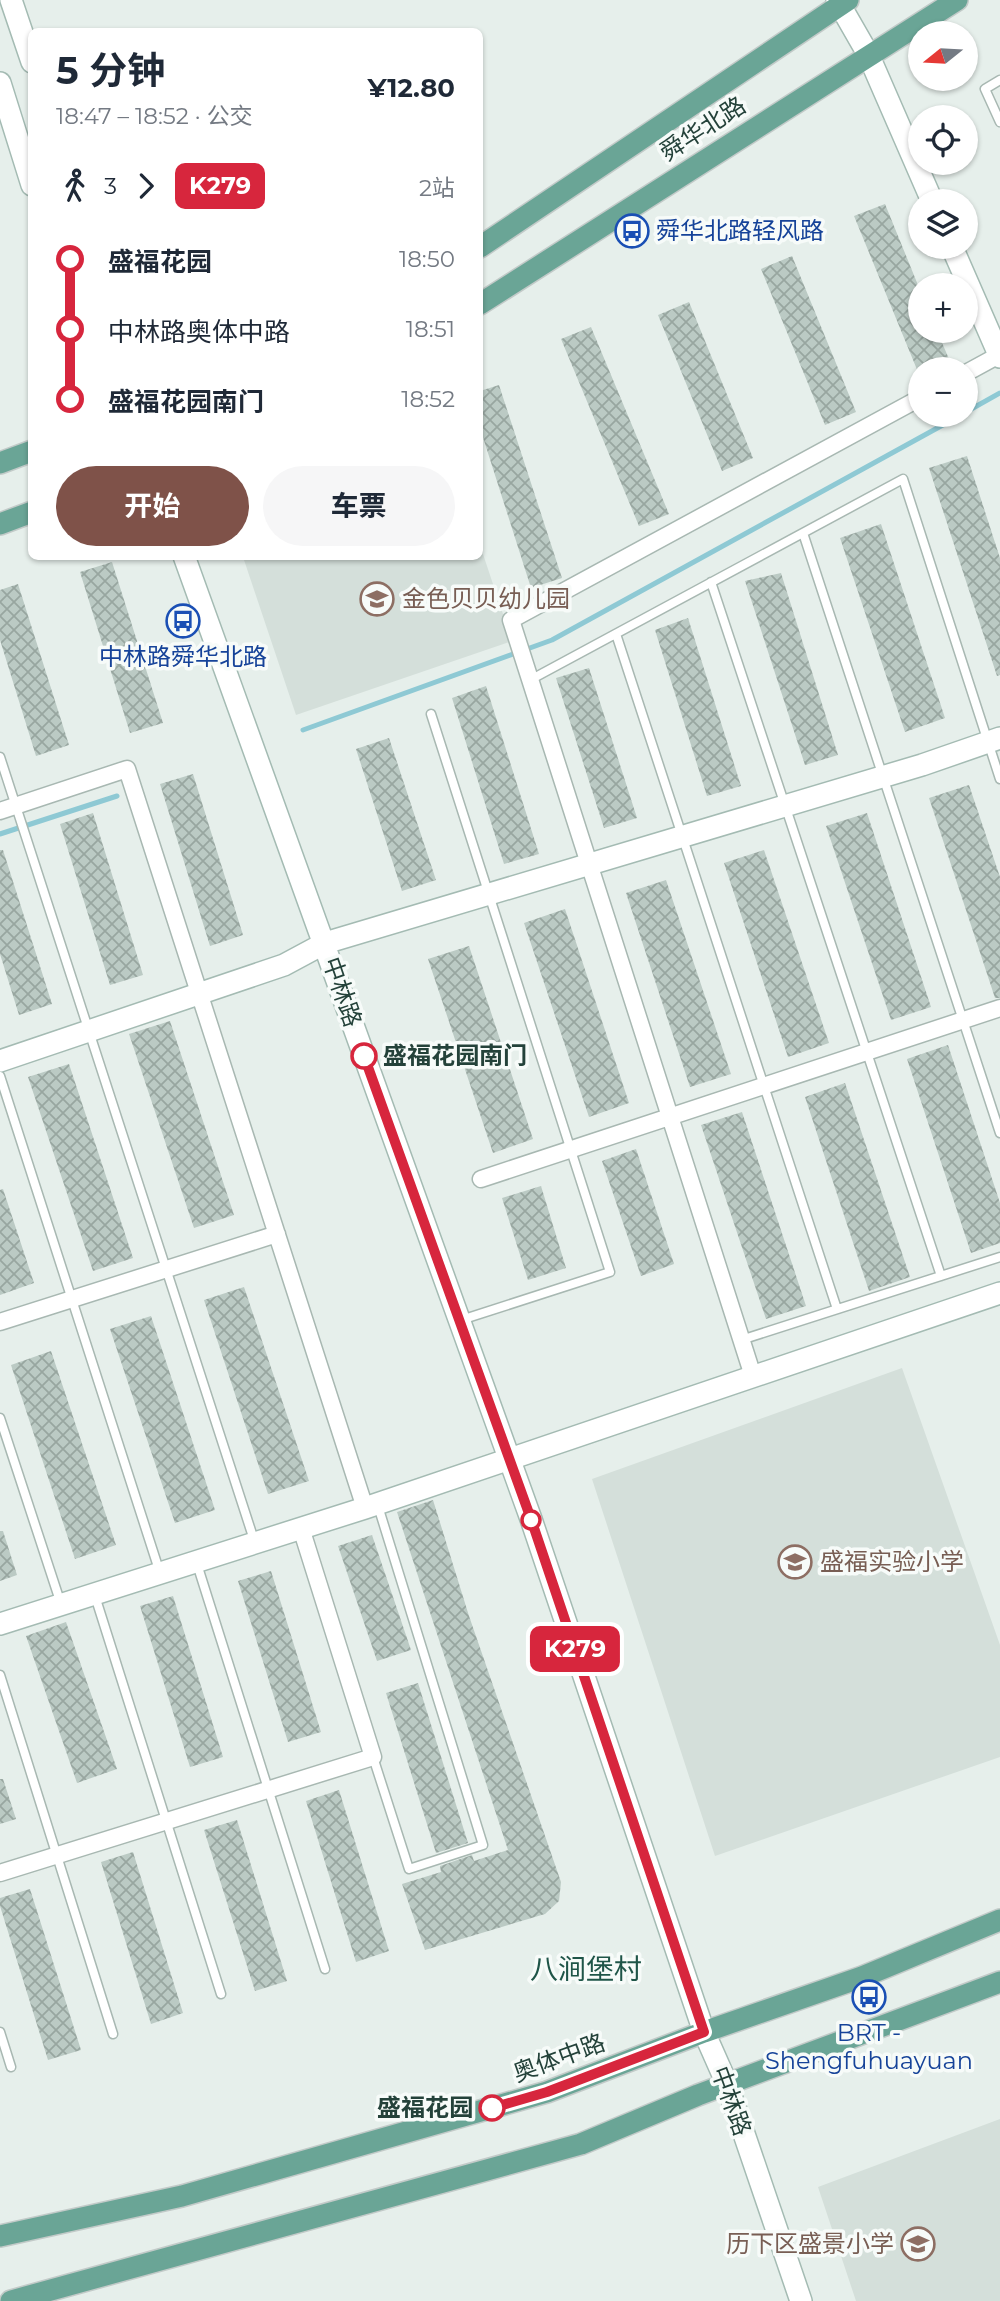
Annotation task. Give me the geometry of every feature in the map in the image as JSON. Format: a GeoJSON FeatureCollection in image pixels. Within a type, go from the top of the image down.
{"type":"FeatureCollection","features":[{"type":"Feature","properties":{"kind":"main road","name":"舜华北路"},"geometry":{"type":"LineString","coordinates":[[483,302],[868,54],[957,0]]}},
{"type":"Feature","properties":{"kind":"main road","name":"舜华北路"},"geometry":{"type":"LineString","coordinates":[[483,245],[842,2]]}},
{"type":"Feature","properties":{"kind":"main road"},"geometry":{"type":"LineString","coordinates":[[0,463],[28,452]]}},
{"type":"Feature","properties":{"kind":"main road"},"geometry":{"type":"LineString","coordinates":[[0,524],[28,514]]}},
{"type":"Feature","properties":{"kind":"main road","name":"奥体中路"},"geometry":{"type":"LineString","coordinates":[[0,2236],[183,2196],[547,2092],[704,2032],[862,1977],[1000,1920]]}},
{"type":"Feature","properties":{"kind":"main road"},"geometry":{"type":"LineString","coordinates":[[10,2301],[581,2144],[727,2084],[1000,1982]]}},
{"type":"Feature","properties":{"kind":"street"},"geometry":{"type":"LineString","coordinates":[[11,0],[28,50]]}},
{"type":"Feature","properties":{"kind":"street"},"geometry":{"type":"LineString","coordinates":[[842,2],[868,54],[927,189]]}},
{"type":"Feature","properties":{"kind":"street"},"geometry":{"type":"LineString","coordinates":[[0,83],[28,172]]}},
{"type":"Feature","properties":{"kind":"street"},"geometry":{"type":"LineString","coordinates":[[957,259],[999,356],[978,367]]}},
{"type":"Feature","properties":{"kind":"street"},"geometry":{"type":"LineString","coordinates":[[753,1376],[528,681],[511,620],[908,405]]}},
{"type":"Feature","properties":{"kind":"street","name":"中林路"},"geometry":{"type":"LineString","coordinates":[[185,560],[531,1519],[704,2032],[727,2084],[801,2301]]}},
{"type":"Feature","properties":{"kind":"street"},"geometry":{"type":"LineString","coordinates":[[0,1060],[285,965],[325,943],[883,777],[994,740]]}},
{"type":"Feature","properties":{"kind":"street"},"geometry":{"type":"LineString","coordinates":[[0,811],[18,812],[127,769],[277,1234],[371,1506]]}},
{"type":"Feature","properties":{"kind":"street"},"geometry":{"type":"LineString","coordinates":[[481,1179],[1000,1008]]}},
{"type":"Feature","properties":{"kind":"street"},"geometry":{"type":"LineString","coordinates":[[0,1322],[277,1234]]}},
{"type":"Feature","properties":{"kind":"street"},"geometry":{"type":"LineString","coordinates":[[0,1624],[371,1506],[1000,1293]]}},
{"type":"Feature","properties":{"kind":"street"},"geometry":{"type":"LineString","coordinates":[[0,1873],[373,1757],[301,1528]]}},
{"type":"Feature","properties":{"kind":"lane"},"geometry":{"type":"LineString","coordinates":[[1000,80],[985,89],[1000,122]]}},
{"type":"Feature","properties":{"kind":"lane"},"geometry":{"type":"LineString","coordinates":[[528,681],[903,479],[994,740],[1000,779]]}},
{"type":"Feature","properties":{"kind":"lane"},"geometry":{"type":"LineString","coordinates":[[803,533],[1000,1133]]}},
{"type":"Feature","properties":{"kind":"lane"},"geometry":{"type":"LineString","coordinates":[[711,582],[783,807],[941,1276]]}},
{"type":"Feature","properties":{"kind":"lane"},"geometry":{"type":"LineString","coordinates":[[616,634],[838,1309]]}},
{"type":"Feature","properties":{"kind":"lane"},"geometry":{"type":"LineString","coordinates":[[431,713],[610,1272],[458,1321]]}},
{"type":"Feature","properties":{"kind":"lane"},"geometry":{"type":"LineString","coordinates":[[0,757],[255,1543]]}},
{"type":"Feature","properties":{"kind":"lane"},"geometry":{"type":"LineString","coordinates":[[0,1076],[160,1573]]}},
{"type":"Feature","properties":{"kind":"lane"},"geometry":{"type":"LineString","coordinates":[[741,1340],[1000,1257]]}},
{"type":"Feature","properties":{"kind":"lane"},"geometry":{"type":"LineString","coordinates":[[0,1418],[61,1605]]}},
{"type":"Feature","properties":{"kind":"lane"},"geometry":{"type":"LineString","coordinates":[[371,1506],[484,1845],[409,1869],[373,1757]]}},
{"type":"Feature","properties":{"kind":"lane"},"geometry":{"type":"LineString","coordinates":[[196,1562],[325,1969]]}},
{"type":"Feature","properties":{"kind":"lane"},"geometry":{"type":"LineString","coordinates":[[94,1594],[221,1994]]}},
{"type":"Feature","properties":{"kind":"lane"},"geometry":{"type":"LineString","coordinates":[[0,1675],[113,2034]]}},
{"type":"Feature","properties":{"kind":"lane"},"geometry":{"type":"LineString","coordinates":[[0,2032],[11,2067]]}},
{"type":"Feature","properties":{"kind":"shaded area","name":"金色贝贝幼儿园"},"geometry":{"type":"Polygon","coordinates":[[[483,554],[512,641],[296,715],[244,560],[483,560],[483,554]]]}},
{"type":"Feature","properties":{"kind":"shaded area","name":"盛福实验小学"},"geometry":{"type":"Polygon","coordinates":[[[902,1368],[1000,1645],[1000,1757],[715,1856],[592,1479],[902,1368]]]}},
{"type":"Feature","properties":{"kind":"shaded area","name":"历下区盛景小学"},"geometry":{"type":"Polygon","coordinates":[[[1000,2119],[1000,2301],[856,2301],[818,2187],[1000,2119]]]}},
{"type":"Feature","properties":{"kind":"building"},"geometry":{"type":"Polygon","coordinates":[[[885,204],[913,273],[908,273],[908,343],[942,343],[948,357],[912,357],[854,216],[885,204]]]}},
{"type":"Feature","properties":{"kind":"building"},"geometry":{"type":"Polygon","coordinates":[[[792,256],[856,412],[825,425],[761,269],[792,256]]]}},
{"type":"Feature","properties":{"kind":"building"},"geometry":{"type":"Polygon","coordinates":[[[689,302],[753,458],[722,471],[658,315],[689,302]]]}},
{"type":"Feature","properties":{"kind":"building"},"geometry":{"type":"Polygon","coordinates":[[[591,327],[669,514],[639,526],[561,339],[591,327]]]}},
{"type":"Feature","properties":{"kind":"building"},"geometry":{"type":"Polygon","coordinates":[[[499,385],[562,578],[531,588],[483,437],[483,390],[499,385]]]}},
{"type":"Feature","properties":{"kind":"building"},"geometry":{"type":"Polygon","coordinates":[[[967,456],[1000,558],[1000,675],[997,676],[929,468],[967,456]]]}},
{"type":"Feature","properties":{"kind":"building"},"geometry":{"type":"Polygon","coordinates":[[[881,524],[945,718],[905,732],[840,538],[881,524]]]}},
{"type":"Feature","properties":{"kind":"building"},"geometry":{"type":"Polygon","coordinates":[[[112,562],[163,723],[130,733],[80,572],[112,562]]]}},
{"type":"Feature","properties":{"kind":"building"},"geometry":{"type":"Polygon","coordinates":[[[781,573],[838,755],[805,765],[745,581],[781,573]]]}},
{"type":"Feature","properties":{"kind":"building"},"geometry":{"type":"Polygon","coordinates":[[[18,584],[69,745],[36,756],[0,640],[0,590],[18,584]]]}},
{"type":"Feature","properties":{"kind":"building"},"geometry":{"type":"Polygon","coordinates":[[[688,618],[741,786],[707,796],[655,630],[688,618]]]}},
{"type":"Feature","properties":{"kind":"building"},"geometry":{"type":"Polygon","coordinates":[[[589,668],[637,818],[604,828],[556,678],[589,668]]]}},
{"type":"Feature","properties":{"kind":"building"},"geometry":{"type":"Polygon","coordinates":[[[486,686],[539,854],[504,864],[452,698],[486,686]]]}},
{"type":"Feature","properties":{"kind":"building"},"geometry":{"type":"Polygon","coordinates":[[[389,738],[436,880],[402,891],[356,749],[389,738]]]}},
{"type":"Feature","properties":{"kind":"building"},"geometry":{"type":"Polygon","coordinates":[[[193,774],[243,935],[210,946],[160,784],[193,774]]]}},
{"type":"Feature","properties":{"kind":"building"},"geometry":{"type":"Polygon","coordinates":[[[969,785],[1000,877],[1000,998],[995,998],[929,798],[969,785]]]}},
{"type":"Feature","properties":{"kind":"building"},"geometry":{"type":"Polygon","coordinates":[[[93,813],[143,975],[110,985],[60,824],[93,813]]]}},
{"type":"Feature","properties":{"kind":"building"},"geometry":{"type":"Polygon","coordinates":[[[867,813],[931,1007],[891,1020],[826,826],[867,813]]]}},
{"type":"Feature","properties":{"kind":"building"},"geometry":{"type":"Polygon","coordinates":[[[0,850],[3,850],[52,1004],[19,1015],[0,954],[0,850]]]}},
{"type":"Feature","properties":{"kind":"building"},"geometry":{"type":"Polygon","coordinates":[[[764,850],[829,1043],[788,1057],[724,863],[764,850]]]}},
{"type":"Feature","properties":{"kind":"building"},"geometry":{"type":"Polygon","coordinates":[[[666,880],[731,1074],[690,1087],[626,893],[666,880]]]}},
{"type":"Feature","properties":{"kind":"building"},"geometry":{"type":"Polygon","coordinates":[[[565,909],[629,1103],[589,1117],[524,923],[565,909]]]}},
{"type":"Feature","properties":{"kind":"building"},"geometry":{"type":"Polygon","coordinates":[[[469,946],[533,1139],[493,1153],[428,959],[469,946]]]}},
{"type":"Feature","properties":{"kind":"building"},"geometry":{"type":"Polygon","coordinates":[[[170,1021],[234,1215],[194,1228],[129,1034],[170,1021]]]}},
{"type":"Feature","properties":{"kind":"building"},"geometry":{"type":"Polygon","coordinates":[[[948,1045],[1000,1203],[1000,1243],[971,1253],[907,1059],[948,1045]]]}},
{"type":"Feature","properties":{"kind":"building"},"geometry":{"type":"Polygon","coordinates":[[[69,1064],[133,1258],[93,1271],[28,1077],[69,1064]]]}},
{"type":"Feature","properties":{"kind":"building"},"geometry":{"type":"Polygon","coordinates":[[[845,1083],[910,1277],[869,1291],[805,1097],[845,1083]]]}},
{"type":"Feature","properties":{"kind":"building"},"geometry":{"type":"Polygon","coordinates":[[[742,1112],[806,1306],[766,1319],[701,1125],[742,1112]]]}},
{"type":"Feature","properties":{"kind":"building"},"geometry":{"type":"Polygon","coordinates":[[[636,1149],[674,1264],[641,1276],[602,1161],[636,1149]]]}},
{"type":"Feature","properties":{"kind":"building"},"geometry":{"type":"Polygon","coordinates":[[[541,1186],[566,1268],[528,1280],[502,1198],[541,1186]]]}},
{"type":"Feature","properties":{"kind":"building"},"geometry":{"type":"Polygon","coordinates":[[[3,1189],[34,1283],[0,1295],[0,1190],[3,1189]]]}},
{"type":"Feature","properties":{"kind":"building"},"geometry":{"type":"Polygon","coordinates":[[[244,1287],[309,1481],[268,1494],[204,1300],[244,1287]]]}},
{"type":"Feature","properties":{"kind":"building"},"geometry":{"type":"Polygon","coordinates":[[[151,1316],[215,1510],[175,1523],[110,1329],[151,1316]]]}},
{"type":"Feature","properties":{"kind":"building"},"geometry":{"type":"Polygon","coordinates":[[[51,1351],[116,1545],[75,1559],[11,1365],[51,1351]]]}},
{"type":"Feature","properties":{"kind":"building"},"geometry":{"type":"Polygon","coordinates":[[[433,1500],[469,1616],[561,1882],[559,1901],[545,1914],[425,1950],[402,1884],[441,1872],[440,1866],[472,1855],[474,1861],[508,1850],[397,1512],[433,1500]]]}},
{"type":"Feature","properties":{"kind":"building"},"geometry":{"type":"Polygon","coordinates":[[[0,1531],[3,1531],[17,1575],[0,1581],[0,1531]]]}},
{"type":"Feature","properties":{"kind":"building"},"geometry":{"type":"Polygon","coordinates":[[[372,1535],[411,1650],[377,1661],[338,1546],[372,1535]]]}},
{"type":"Feature","properties":{"kind":"building"},"geometry":{"type":"Polygon","coordinates":[[[271,1571],[321,1732],[288,1742],[238,1581],[271,1571]]]}},
{"type":"Feature","properties":{"kind":"building"},"geometry":{"type":"Polygon","coordinates":[[[173,1596],[223,1757],[190,1767],[140,1606],[173,1596]]]}},
{"type":"Feature","properties":{"kind":"building"},"geometry":{"type":"Polygon","coordinates":[[[66,1622],[117,1769],[77,1783],[26,1636],[66,1622]]]}},
{"type":"Feature","properties":{"kind":"building"},"geometry":{"type":"Polygon","coordinates":[[[418,1683],[468,1843],[436,1853],[386,1693],[418,1683]]]}},
{"type":"Feature","properties":{"kind":"building"},"geometry":{"type":"Polygon","coordinates":[[[0,1779],[3,1779],[16,1819],[0,1824],[0,1779]]]}},
{"type":"Feature","properties":{"kind":"building"},"geometry":{"type":"Polygon","coordinates":[[[339,1790],[389,1951],[356,1962],[306,1801],[339,1790]]]}},
{"type":"Feature","properties":{"kind":"building"},"geometry":{"type":"Polygon","coordinates":[[[237,1820],[287,1981],[255,1991],[204,1830],[237,1820]]]}},
{"type":"Feature","properties":{"kind":"building"},"geometry":{"type":"Polygon","coordinates":[[[133,1852],[183,2013],[151,2024],[101,1862],[133,1852]]]}},
{"type":"Feature","properties":{"kind":"building"},"geometry":{"type":"Polygon","coordinates":[[[30,1889],[81,2050],[48,2060],[0,1906],[0,1898],[30,1889]]]}},
{"type":"Feature","properties":{"kind":"waterway"},"geometry":{"type":"LineString","coordinates":[[978,405],[1000,393]]}},
{"type":"Feature","properties":{"kind":"waterway"},"geometry":{"type":"LineString","coordinates":[[303,730],[552,640],[939,427]]}},
{"type":"Feature","properties":{"kind":"waterway"},"geometry":{"type":"LineString","coordinates":[[0,834],[117,796]]}},
{"type":"Feature","properties":{"kind":"bus line","name":"K279"},"geometry":{"type":"LineString","coordinates":[[364,1056],[531,1519],[704,2032],[547,2092],[492,2108]]}},
{"type":"Feature","properties":{"kind":"place","name":"舜华北路轻风路"},"geometry":{"type":"Point","coordinates":[632,231]}},
{"type":"Feature","properties":{"kind":"place","name":"金色贝贝幼儿园"},"geometry":{"type":"Point","coordinates":[377,599]}},
{"type":"Feature","properties":{"kind":"place","name":"中林路舜华北路"},"geometry":{"type":"Point","coordinates":[183,621]}},
{"type":"Feature","properties":{"kind":"place","name":"盛福花园南门"},"geometry":{"type":"Point","coordinates":[364,1056]}},
{"type":"Feature","properties":{"kind":"place","name":"盛福实验小学"},"geometry":{"type":"Point","coordinates":[795,1562]}},
{"type":"Feature","properties":{"kind":"place","name":"BRT - Shengfuhuayuan"},"geometry":{"type":"Point","coordinates":[869,1997]}},
{"type":"Feature","properties":{"kind":"place","name":"盛福花园"},"geometry":{"type":"Point","coordinates":[492,2108]}},
{"type":"Feature","properties":{"kind":"place","name":"历下区盛景小学"},"geometry":{"type":"Point","coordinates":[918,2244]}},
{"type":"Feature","properties":{"kind":"district","name":"八涧堡村"},"geometry":{"type":"Point","coordinates":[586,1969]}}]}
